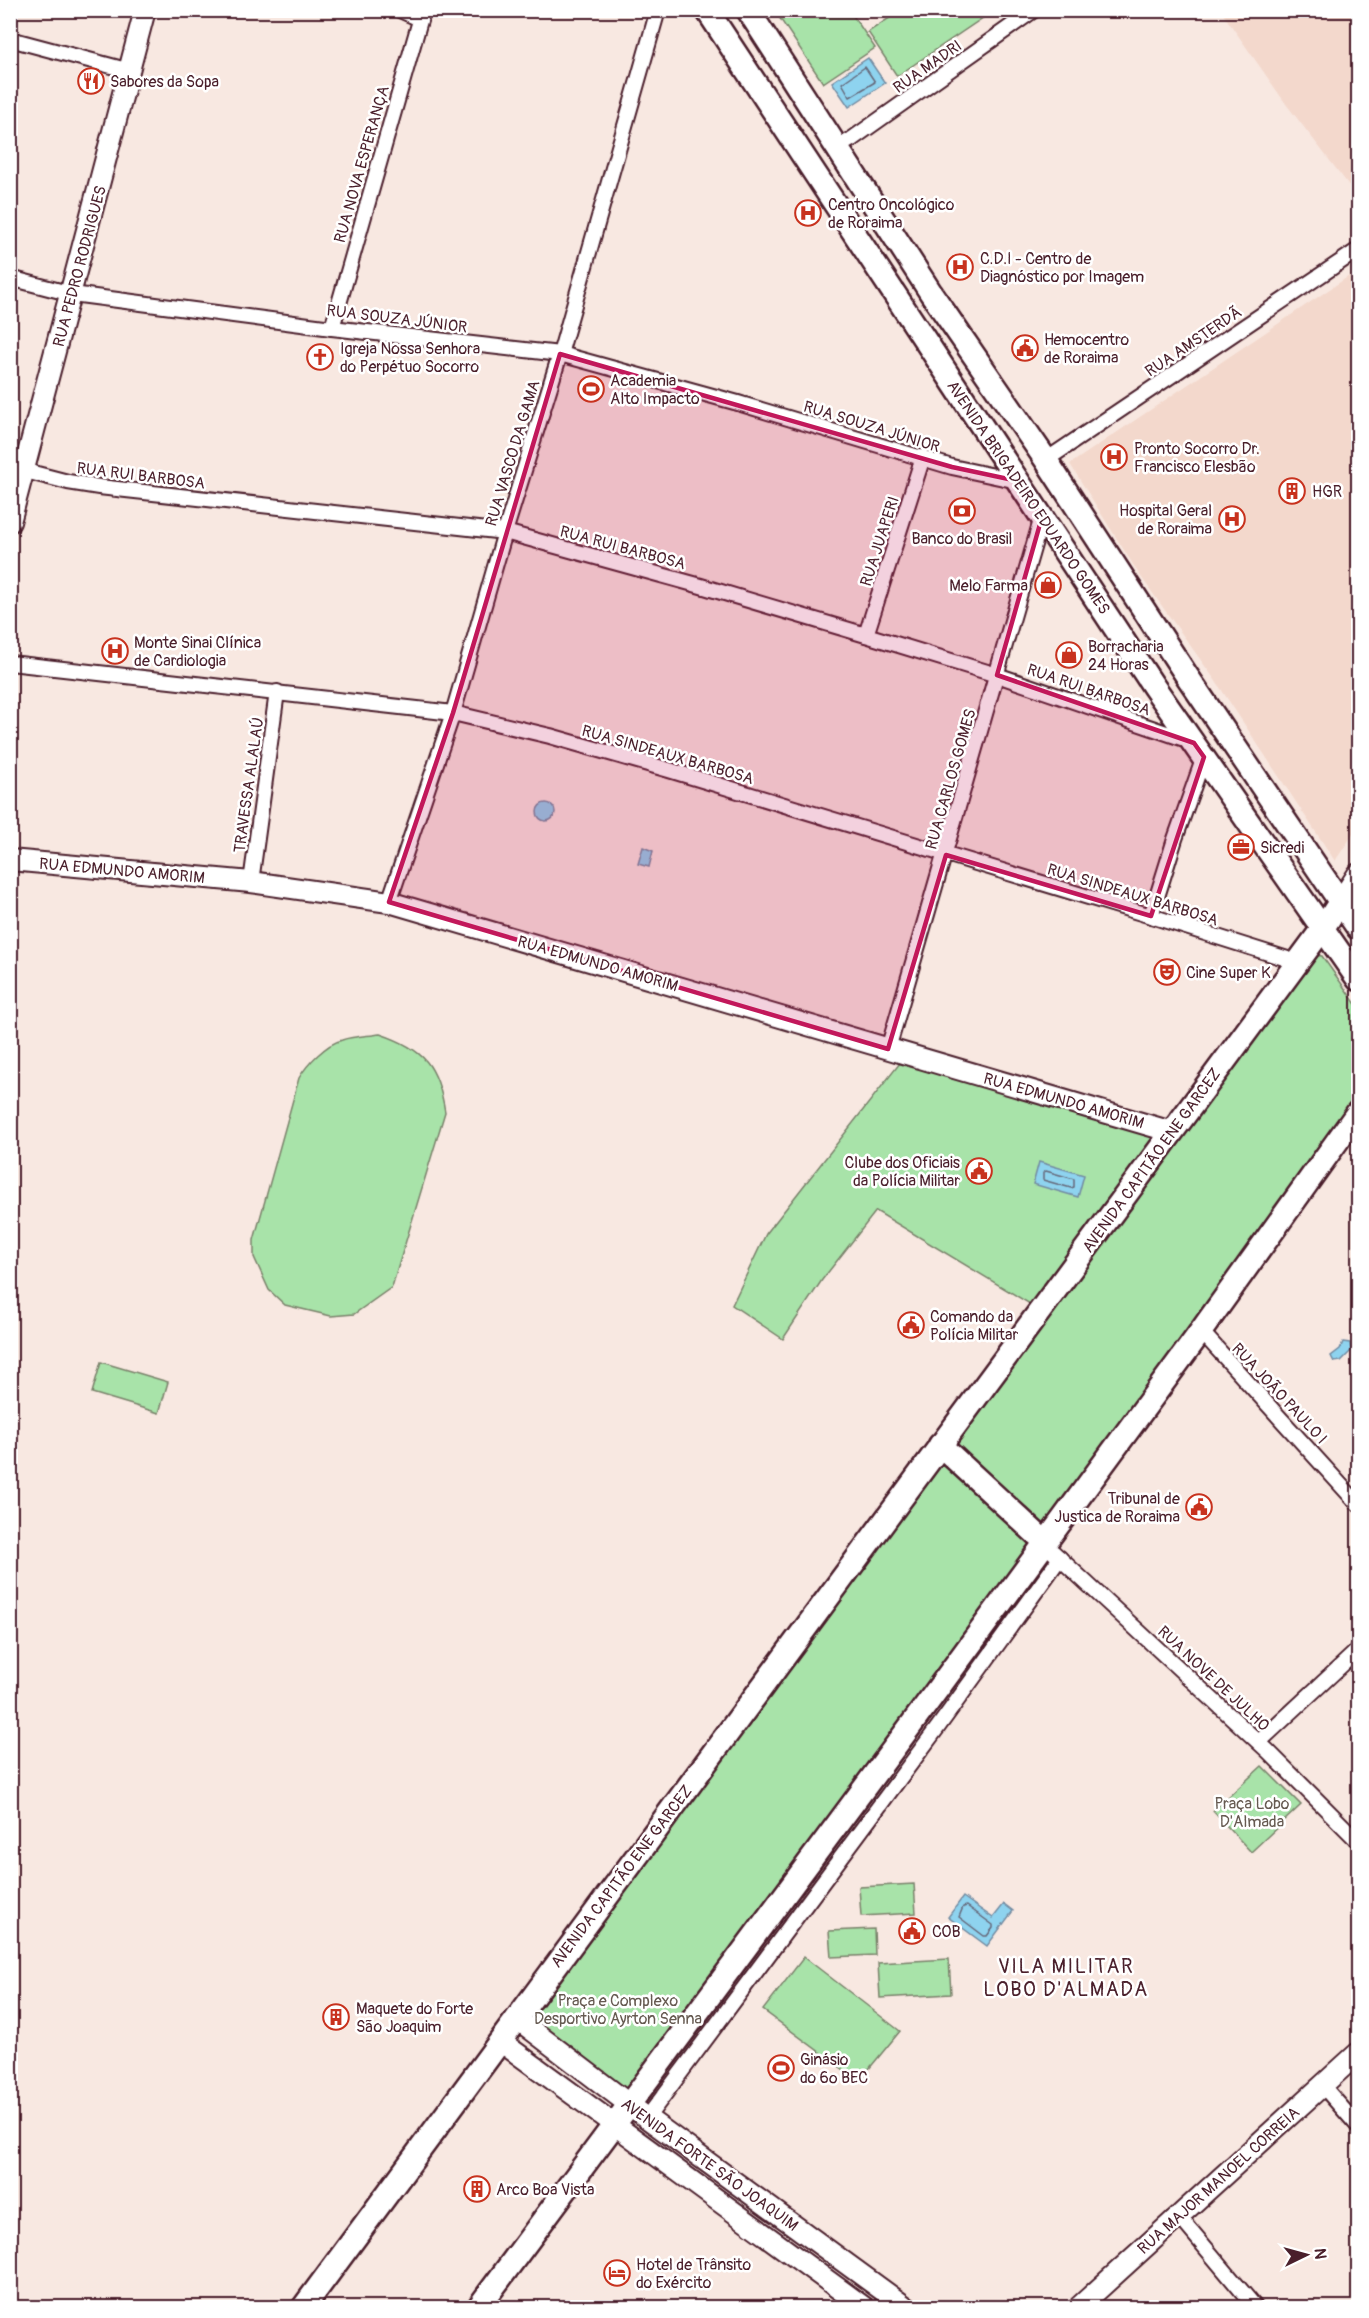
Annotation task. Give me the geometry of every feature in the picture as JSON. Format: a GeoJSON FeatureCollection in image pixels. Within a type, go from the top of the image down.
{"type":"FeatureCollection","features":[{"type":"Feature","properties":{"kind":"main road","name":"AVENIDA BRIGADEIRO EDUARDO GOMES"},"geometry":{"type":"LineString","coordinates":[[707,10],[1154,687],[1359,979]]}},
{"type":"Feature","properties":{"kind":"main road","name":"AVENIDA BRIGADEIRO EDUARDO GOMES"},"geometry":{"type":"LineString","coordinates":[[748,10],[931,292],[1046,460],[1186,676],[1359,928]]}},
{"type":"Feature","properties":{"kind":"main road"},"geometry":{"type":"LineString","coordinates":[[901,303],[919,318],[929,318],[935,309],[931,292]]}},
{"type":"Feature","properties":{"kind":"main road"},"geometry":{"type":"LineString","coordinates":[[1126,642],[1142,655],[1154,654],[1159,644],[1153,623]]}},
{"type":"Feature","properties":{"kind":"main road"},"geometry":{"type":"LineString","coordinates":[[1154,687],[1149,667],[1157,658],[1167,658],[1186,676]]}},
{"type":"Feature","properties":{"kind":"main road","name":"AVENIDA CAPITÃO ENE GARCEZ"},"geometry":{"type":"LineString","coordinates":[[303,2307],[1340,902]]}},
{"type":"Feature","properties":{"kind":"main road"},"geometry":{"type":"LineString","coordinates":[[478,2307],[614,2124],[639,2112],[1052,1550],[1201,1331],[1359,1112]]}},
{"type":"Feature","properties":{"kind":"main road"},"geometry":{"type":"LineString","coordinates":[[940,1445],[1052,1550]]}},
{"type":"Feature","properties":{"kind":"street","name":"RUA PEDRO RODRIGUES"},"geometry":{"type":"LineString","coordinates":[[10,522],[17,469],[72,294],[145,10]]}},
{"type":"Feature","properties":{"kind":"street"},"geometry":{"type":"LineString","coordinates":[[400,10],[421,15]]}},
{"type":"Feature","properties":{"kind":"street","name":"RUA VASCO DA GAMA"},"geometry":{"type":"LineString","coordinates":[[389,902],[453,713],[505,532],[560,354],[658,10]]}},
{"type":"Feature","properties":{"kind":"street","name":"RUA MADRI"},"geometry":{"type":"LineString","coordinates":[[838,147],[1035,10]]}},
{"type":"Feature","properties":{"kind":"street","name":"RUA NOVA ESPERANÇA"},"geometry":{"type":"LineString","coordinates":[[332,328],[421,15]]}},
{"type":"Feature","properties":{"kind":"street"},"geometry":{"type":"LineString","coordinates":[[10,39],[130,71]]}},
{"type":"Feature","properties":{"kind":"street","name":"RUA AMSTERDÃ"},"geometry":{"type":"LineString","coordinates":[[1046,460],[1359,250]]}},
{"type":"Feature","properties":{"kind":"street","name":"RUA SOUZA JÚNIOR"},"geometry":{"type":"LineString","coordinates":[[10,278],[72,294],[332,328],[560,354],[738,403],[983,475],[1018,481]]}},
{"type":"Feature","properties":{"kind":"street","name":"RUA JUAPERI"},"geometry":{"type":"LineString","coordinates":[[866,635],[923,457]]}},
{"type":"Feature","properties":{"kind":"street","name":"RUA RUI BARBOSA"},"geometry":{"type":"LineString","coordinates":[[17,469],[68,482],[159,495],[505,532],[701,586],[997,675],[1199,750]]}},
{"type":"Feature","properties":{"kind":"street","name":"RUA CARLOS GOMES"},"geometry":{"type":"LineString","coordinates":[[888,1049],[1042,517]]}},
{"type":"Feature","properties":{"kind":"street","name":"RUA SINDEAUX BARBOSA"},"geometry":{"type":"LineString","coordinates":[[10,663],[453,713],[550,736],[658,767],[1151,916],[1297,963]]}},
{"type":"Feature","properties":{"kind":"street","name":"TRAVESSA ALALAÚ"},"geometry":{"type":"LineString","coordinates":[[251,882],[277,692]]}},
{"type":"Feature","properties":{"kind":"street"},"geometry":{"type":"LineString","coordinates":[[1151,916],[1199,750]]}},
{"type":"Feature","properties":{"kind":"street","name":"RUA EDMUNDO AMORIM"},"geometry":{"type":"LineString","coordinates":[[10,860],[251,882],[389,902],[1172,1132]]}},
{"type":"Feature","properties":{"kind":"street","name":"AVENIDA CAPITÃO ENE GARCEZ"},"geometry":{"type":"LineString","coordinates":[[1340,902],[1359,874]]}},
{"type":"Feature","properties":{"kind":"street","name":"RUA JOÃO PAULO I"},"geometry":{"type":"LineString","coordinates":[[1201,1331],[1359,1504]]}},
{"type":"Feature","properties":{"kind":"street","name":"RUA NOVE DE JULHO"},"geometry":{"type":"LineString","coordinates":[[1052,1550],[1259,1743],[1359,1841]]}},
{"type":"Feature","properties":{"kind":"street"},"geometry":{"type":"LineString","coordinates":[[1259,1743],[1359,1650]]}},
{"type":"Feature","properties":{"kind":"street","name":"AVENIDA FORTE SÃO JOAQUIM"},"geometry":{"type":"LineString","coordinates":[[516,2018],[639,2112],[907,2307]]}},
{"type":"Feature","properties":{"kind":"street","name":"AVENIDA FORTE SÃO JOAQUIM"},"geometry":{"type":"LineString","coordinates":[[500,2041],[865,2307]]}},
{"type":"Feature","properties":{"kind":"street","name":"RUA MAJOR MANOEL CORREIA"},"geometry":{"type":"LineString","coordinates":[[1078,2307],[1359,2053]]}},
{"type":"Feature","properties":{"kind":"street"},"geometry":{"type":"LineString","coordinates":[[1322,2085],[1359,2126]]}},
{"type":"Feature","properties":{"kind":"street"},"geometry":{"type":"LineString","coordinates":[[664,2160],[679,2141]]}},
{"type":"Feature","properties":{"kind":"street"},"geometry":{"type":"LineString","coordinates":[[1178,2215],[1256,2307]]}},
{"type":"Feature","properties":{"kind":"street"},"geometry":{"type":"LineString","coordinates":[[831,2282],[844,2262]]}},
{"type":"Feature","properties":{"kind":"highlighted area"},"geometry":{"type":"Polygon","coordinates":[[[560,354],[952,467],[1018,481],[1042,517],[997,675],[1194,743],[1204,757],[1151,916],[946,855],[888,1049],[389,902],[453,713],[560,354]]]}},
{"type":"Feature","properties":{"kind":"shaded area"},"geometry":{"type":"Polygon","coordinates":[[[1221,11],[1358,11],[1358,197],[1286,104],[1221,11]]]}},
{"type":"Feature","properties":{"kind":"shaded area","name":"Hospital Geral de Roraima"},"geometry":{"type":"Polygon","coordinates":[[[1358,270],[1358,827],[1335,861],[1215,680],[1139,574],[1070,464],[1358,270]]]}},
{"type":"Feature","properties":{"kind":"green space"},"geometry":{"type":"Polygon","coordinates":[[[775,11],[850,11],[875,48],[823,83],[775,11]]]}},
{"type":"Feature","properties":{"kind":"green space"},"geometry":{"type":"Polygon","coordinates":[[[900,11],[984,11],[987,15],[897,76],[868,32],[900,11]]]}},
{"type":"Feature","properties":{"kind":"green space","name":"Praça e Complexo Desportivo Ayrton Senna"},"geometry":{"type":"Polygon","coordinates":[[[1311,955],[1322,956],[1358,1007],[1358,1098],[630,2105],[516,2018],[707,1775],[881,1546],[1311,955]]]}},
{"type":"Feature","properties":{"kind":"green space"},"geometry":{"type":"Polygon","coordinates":[[[380,1034],[408,1046],[427,1062],[438,1083],[445,1112],[392,1287],[354,1314],[331,1316],[285,1305],[269,1290],[254,1257],[254,1240],[299,1078],[318,1055],[336,1042],[380,1034]]]}},
{"type":"Feature","properties":{"kind":"green space","name":"Clube dos Oficiais da Polícia Militar"},"geometry":{"type":"Polygon","coordinates":[[[907,1054],[1172,1132],[1040,1310],[876,1211],[822,1280],[783,1339],[732,1305],[766,1234],[907,1054]]]}},
{"type":"Feature","properties":{"kind":"green space"},"geometry":{"type":"Polygon","coordinates":[[[101,1362],[168,1382],[159,1413],[92,1393],[101,1362]]]}},
{"type":"Feature","properties":{"kind":"green space","name":"Praça Lobo D'Almada"},"geometry":{"type":"Polygon","coordinates":[[[1262,1766],[1301,1805],[1251,1852],[1213,1811],[1262,1766]]]}},
{"type":"Feature","properties":{"kind":"green space"},"geometry":{"type":"Polygon","coordinates":[[[914,1884],[916,1913],[861,1916],[859,1887],[914,1884]]]}},
{"type":"Feature","properties":{"kind":"green space"},"geometry":{"type":"Polygon","coordinates":[[[874,1929],[875,1955],[831,1957],[829,1931],[874,1929]]]}},
{"type":"Feature","properties":{"kind":"green space"},"geometry":{"type":"Polygon","coordinates":[[[804,1957],[900,2031],[859,2081],[763,2010],[804,1957]]]}},
{"type":"Feature","properties":{"kind":"green space"},"geometry":{"type":"Polygon","coordinates":[[[949,1959],[951,1994],[880,1998],[878,1963],[949,1959]]]}},
{"type":"Feature","properties":{"kind":"water"},"geometry":{"type":"Polygon","coordinates":[[[868,58],[885,83],[849,107],[832,82],[868,58]]]}},
{"type":"Feature","properties":{"kind":"water"},"geometry":{"type":"Polygon","coordinates":[[[546,803],[552,806],[555,812],[552,818],[546,821],[540,818],[537,812],[540,806],[546,803]]]}},
{"type":"Feature","properties":{"kind":"water"},"geometry":{"type":"Polygon","coordinates":[[[643,847],[653,851],[649,867],[638,864],[643,847]]]}},
{"type":"Feature","properties":{"kind":"water"},"geometry":{"type":"Polygon","coordinates":[[[1039,1162],[1084,1175],[1078,1197],[1033,1184],[1039,1162]]]}},
{"type":"Feature","properties":{"kind":"water"},"geometry":{"type":"Polygon","coordinates":[[[1343,1342],[1350,1343],[1351,1351],[1341,1361],[1334,1362],[1331,1356],[1340,1349],[1343,1342]]]}},
{"type":"Feature","properties":{"kind":"water"},"geometry":{"type":"Polygon","coordinates":[[[963,1897],[993,1918],[1004,1904],[1013,1911],[987,1946],[948,1917],[963,1897]]]}},
{"type":"Feature","properties":{"kind":"place","name":"Sabores da Sopa"},"geometry":{"type":"Point","coordinates":[91,81]}},
{"type":"Feature","properties":{"kind":"place","name":"Centro Oncológico de Roraima"},"geometry":{"type":"Point","coordinates":[808,213]}},
{"type":"Feature","properties":{"kind":"place","name":"C.D.I - Centro de Diagnóstico por Imagem"},"geometry":{"type":"Point","coordinates":[960,267]}},
{"type":"Feature","properties":{"kind":"place","name":"Hemocentro de Roraima"},"geometry":{"type":"Point","coordinates":[1025,348]}},
{"type":"Feature","properties":{"kind":"place","name":"Igreja Nossa Senhora do Perpétuo Socorro"},"geometry":{"type":"Point","coordinates":[320,357]}},
{"type":"Feature","properties":{"kind":"place","name":"Academia Alto Impacto"},"geometry":{"type":"Point","coordinates":[591,389]}},
{"type":"Feature","properties":{"kind":"place","name":"Pronto Socorro Dr. Francisco Elesbão"},"geometry":{"type":"Point","coordinates":[1114,457]}},
{"type":"Feature","properties":{"kind":"place","name":"HGR"},"geometry":{"type":"Point","coordinates":[1292,491]}},
{"type":"Feature","properties":{"kind":"place","name":"Banco do Brasil"},"geometry":{"type":"Point","coordinates":[962,511]}},
{"type":"Feature","properties":{"kind":"place","name":"Hospital Geral de Roraima"},"geometry":{"type":"Point","coordinates":[1232,519]}},
{"type":"Feature","properties":{"kind":"place","name":"Melo Farma"},"geometry":{"type":"Point","coordinates":[1048,585]}},
{"type":"Feature","properties":{"kind":"place","name":"Monte Sinai Clínica de Cardiologia"},"geometry":{"type":"Point","coordinates":[115,651]}},
{"type":"Feature","properties":{"kind":"place","name":"Borracharia 24 Horas"},"geometry":{"type":"Point","coordinates":[1069,655]}},
{"type":"Feature","properties":{"kind":"place","name":"Sicredi"},"geometry":{"type":"Point","coordinates":[1241,847]}},
{"type":"Feature","properties":{"kind":"place","name":"Cine Super K"},"geometry":{"type":"Point","coordinates":[1167,972]}},
{"type":"Feature","properties":{"kind":"place","name":"Clube dos Oficiais da Polícia Militar"},"geometry":{"type":"Point","coordinates":[979,1171]}},
{"type":"Feature","properties":{"kind":"place","name":"Comando da Polícia Militar"},"geometry":{"type":"Point","coordinates":[911,1325]}},
{"type":"Feature","properties":{"kind":"place","name":"Tribunal de Justica de Roraima"},"geometry":{"type":"Point","coordinates":[1199,1507]}},
{"type":"Feature","properties":{"kind":"place","name":"COB"},"geometry":{"type":"Point","coordinates":[912,1931]}},
{"type":"Feature","properties":{"kind":"place","name":"Maquete do Forte São Joaquim"},"geometry":{"type":"Point","coordinates":[336,2017]}},
{"type":"Feature","properties":{"kind":"place","name":"Ginásio do 6º BEC"},"geometry":{"type":"Point","coordinates":[781,2068]}},
{"type":"Feature","properties":{"kind":"place","name":"Arco Boa Vista"},"geometry":{"type":"Point","coordinates":[477,2189]}},
{"type":"Feature","properties":{"kind":"place","name":"Hotel de Trânsito do Exército"},"geometry":{"type":"Point","coordinates":[617,2273]}},
{"type":"Feature","properties":{"kind":"district","name":"VILA MILITAR LOBO D'ALMADA"},"geometry":{"type":"Point","coordinates":[1066,1978]}}]}
